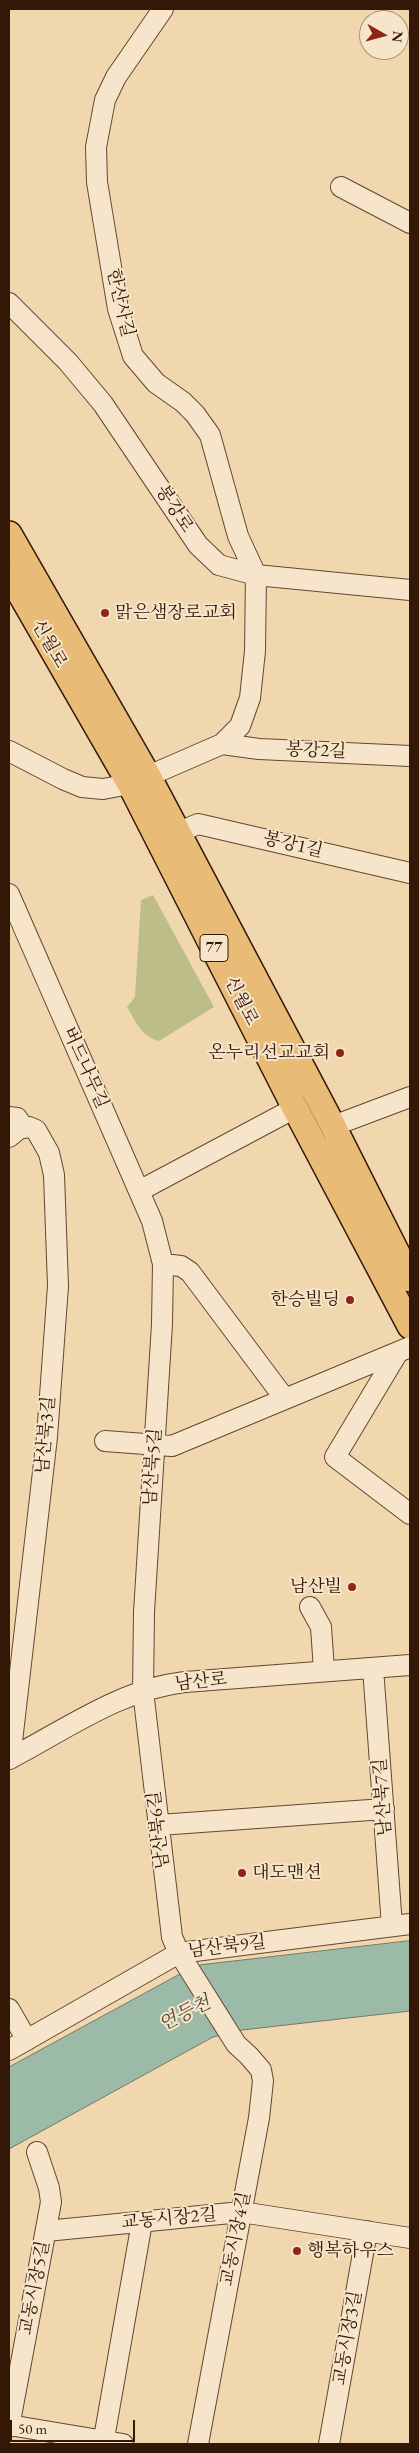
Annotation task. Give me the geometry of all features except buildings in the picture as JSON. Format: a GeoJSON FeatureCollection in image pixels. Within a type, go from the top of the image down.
{"type":"FeatureCollection","features":[{"type":"Feature","properties":{"kind":"main road","name":"신월로"},"geometry":{"type":"LineString","coordinates":[[9,534],[139,780],[295,1108],[410,1326]]}},
{"type":"Feature","properties":{"kind":"main road","name":"신월로"},"geometry":{"type":"LineString","coordinates":[[9,576],[139,780],[177,833],[333,1126],[410,1279]]}},
{"type":"Feature","properties":{"kind":"street","name":"한산사길"},"geometry":{"type":"LineString","coordinates":[[163,9],[116,77],[105,100],[96,147],[96,182],[118,309],[133,356],[156,383],[195,414],[210,435],[238,536],[256,575]]}},
{"type":"Feature","properties":{"kind":"street"},"geometry":{"type":"LineString","coordinates":[[341,187],[410,223]]}},
{"type":"Feature","properties":{"kind":"street","name":"봉강로"},"geometry":{"type":"LineString","coordinates":[[9,302],[68,362],[102,404],[205,554],[219,565],[256,575],[410,590]]}},
{"type":"Feature","properties":{"kind":"street"},"geometry":{"type":"LineString","coordinates":[[9,751],[82,787],[103,789],[139,780],[222,744],[240,726],[250,698],[255,651],[256,575]]}},
{"type":"Feature","properties":{"kind":"street","name":"봉강2길"},"geometry":{"type":"LineString","coordinates":[[222,744],[259,749],[410,756]]}},
{"type":"Feature","properties":{"kind":"street","name":"봉강1길"},"geometry":{"type":"LineString","coordinates":[[177,833],[198,824],[410,873]]}},
{"type":"Feature","properties":{"kind":"street","name":"버드나무길"},"geometry":{"type":"LineString","coordinates":[[9,894],[13,915],[139,1191],[160,1243]]}},
{"type":"Feature","properties":{"kind":"street"},"geometry":{"type":"LineString","coordinates":[[333,1126],[410,1098]]}},
{"type":"Feature","properties":{"kind":"street"},"geometry":{"type":"LineString","coordinates":[[139,1191],[295,1108]]}},
{"type":"Feature","properties":{"kind":"street","name":"남산북3길"},"geometry":{"type":"LineString","coordinates":[[9,1759],[47,1437],[58,1286],[52,1163],[36,1130],[15,1128]]}},
{"type":"Feature","properties":{"kind":"street","name":"남산북5길"},"geometry":{"type":"LineString","coordinates":[[143,1691],[144,1612],[162,1324],[164,1264],[160,1243]]}},
{"type":"Feature","properties":{"kind":"street"},"geometry":{"type":"LineString","coordinates":[[164,1264],[181,1266],[190,1272],[285,1399]]}},
{"type":"Feature","properties":{"kind":"street"},"geometry":{"type":"LineString","coordinates":[[105,1441],[172,1446],[404,1350]]}},
{"type":"Feature","properties":{"kind":"street"},"geometry":{"type":"LineString","coordinates":[[404,1350],[335,1457],[410,1514]]}},
{"type":"Feature","properties":{"kind":"street"},"geometry":{"type":"LineString","coordinates":[[310,1607],[321,1627],[324,1670]]}},
{"type":"Feature","properties":{"kind":"street","name":"남산로"},"geometry":{"type":"LineString","coordinates":[[9,1759],[113,1704],[143,1691],[174,1684],[324,1670],[410,1665]]}},
{"type":"Feature","properties":{"kind":"street","name":"남산북7길"},"geometry":{"type":"LineString","coordinates":[[374,1668],[384,1809],[401,1925]]}},
{"type":"Feature","properties":{"kind":"street","name":"남산북6길"},"geometry":{"type":"LineString","coordinates":[[143,1691],[172,1937],[183,1960],[236,2044]]}},
{"type":"Feature","properties":{"kind":"street"},"geometry":{"type":"LineString","coordinates":[[159,1825],[384,1809]]}},
{"type":"Feature","properties":{"kind":"street","name":"남산북9길"},"geometry":{"type":"LineString","coordinates":[[9,2050],[183,1960],[401,1925]]}},
{"type":"Feature","properties":{"kind":"street"},"geometry":{"type":"LineString","coordinates":[[9,2009],[27,2040]]}},
{"type":"Feature","properties":{"kind":"street","name":"교동시장4길"},"geometry":{"type":"LineString","coordinates":[[198,2444],[260,2111],[263,2081],[258,2067],[236,2044]]}},
{"type":"Feature","properties":{"kind":"street","name":"교동시장5길"},"geometry":{"type":"LineString","coordinates":[[9,2426],[51,2196],[37,2152]]}},
{"type":"Feature","properties":{"kind":"street","name":"교동시장2길"},"geometry":{"type":"LineString","coordinates":[[46,2231],[241,2212],[410,2238]]}},
{"type":"Feature","properties":{"kind":"street"},"geometry":{"type":"LineString","coordinates":[[9,2426],[110,2443],[142,2222]]}},
{"type":"Feature","properties":{"kind":"street","name":"교동시장3길"},"geometry":{"type":"LineString","coordinates":[[329,2444],[367,2231]]}},
{"type":"Feature","properties":{"kind":"green space"},"geometry":{"type":"Polygon","coordinates":[[[153,895],[214,1007],[159,1041],[144,1032],[136,1023],[127,1007],[135,997],[141,900],[153,895]]]}},
{"type":"Feature","properties":{"kind":"water","name":"연등천"},"geometry":{"type":"Polygon","coordinates":[[[410,1941],[410,2011],[242,2030],[213,2037],[9,2149],[9,2067],[178,1975],[200,1965],[410,1941]]]}},
{"type":"Feature","properties":{"kind":"place","name":"맑은샘장로교회"},"geometry":{"type":"Point","coordinates":[105,613]}},
{"type":"Feature","properties":{"kind":"place","name":"온누리선교교회"},"geometry":{"type":"Point","coordinates":[340,1053]}},
{"type":"Feature","properties":{"kind":"place","name":"한승빌딩"},"geometry":{"type":"Point","coordinates":[350,1300]}},
{"type":"Feature","properties":{"kind":"place","name":"남산빌"},"geometry":{"type":"Point","coordinates":[352,1587]}},
{"type":"Feature","properties":{"kind":"place","name":"대도맨션"},"geometry":{"type":"Point","coordinates":[242,1873]}},
{"type":"Feature","properties":{"kind":"place","name":"행복하우스"},"geometry":{"type":"Point","coordinates":[297,2251]}}]}
